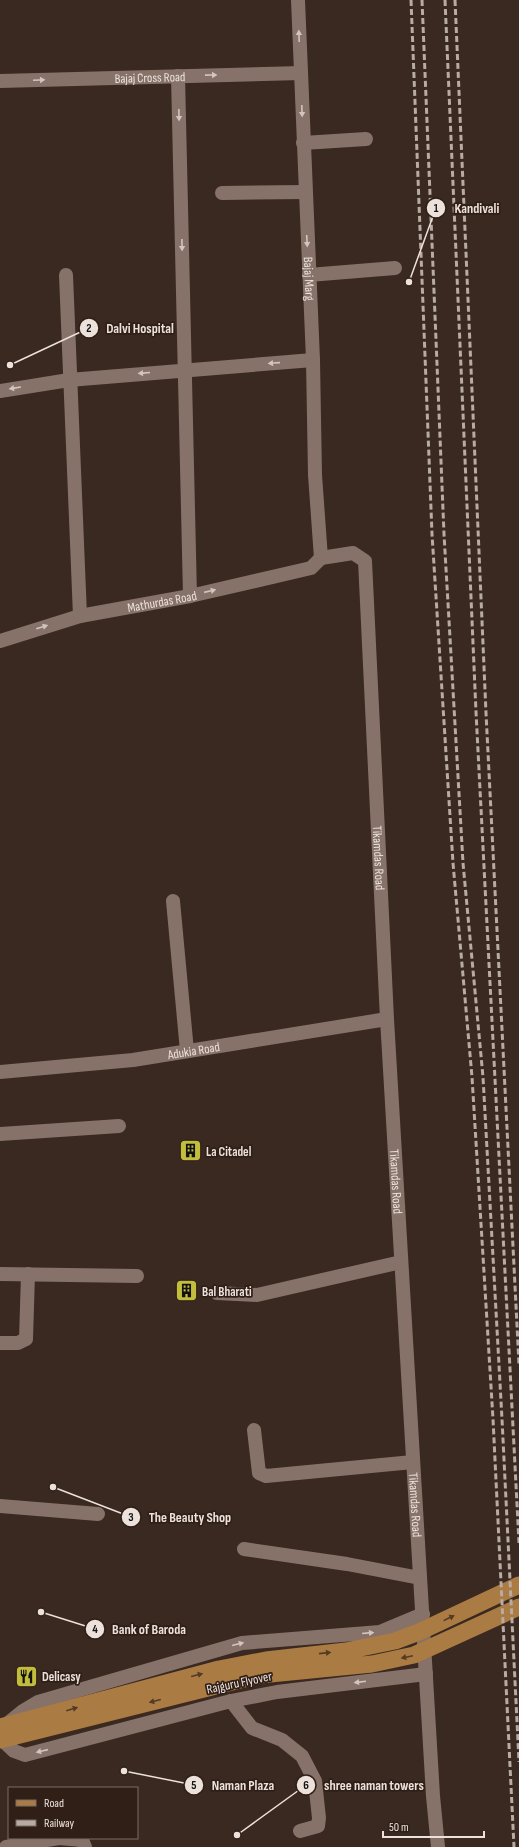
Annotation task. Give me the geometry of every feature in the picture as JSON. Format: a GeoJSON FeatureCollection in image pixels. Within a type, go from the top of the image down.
{"type":"FeatureCollection","features":[{"type":"Feature","properties":{"kind":"main road","name":"Rajguru Flyover"},"geometry":{"type":"LineString","coordinates":[[35,1725],[138,1690],[219,1669],[266,1660],[346,1651],[395,1641],[419,1632],[519,1585]]}},
{"type":"Feature","properties":{"kind":"main road","name":"Rajguru Flyover"},"geometry":{"type":"LineString","coordinates":[[1,1731],[35,1725],[260,1675],[372,1664],[414,1655],[519,1607]]}},
{"type":"Feature","properties":{"kind":"street","name":"Bajaj Marg"},"geometry":{"type":"LineString","coordinates":[[298,0],[313,360],[316,475],[322,558]]}},
{"type":"Feature","properties":{"kind":"street","name":"Bajaj Cross Road"},"geometry":{"type":"LineString","coordinates":[[0,81],[300,72]]}},
{"type":"Feature","properties":{"kind":"street"},"geometry":{"type":"LineString","coordinates":[[178,76],[190,596]]}},
{"type":"Feature","properties":{"kind":"street"},"geometry":{"type":"LineString","coordinates":[[303,143],[366,139]]}},
{"type":"Feature","properties":{"kind":"street"},"geometry":{"type":"LineString","coordinates":[[222,193],[305,192]]}},
{"type":"Feature","properties":{"kind":"street"},"geometry":{"type":"LineString","coordinates":[[309,275],[395,268]]}},
{"type":"Feature","properties":{"kind":"street"},"geometry":{"type":"LineString","coordinates":[[66,276],[69,380],[80,616]]}},
{"type":"Feature","properties":{"kind":"street"},"geometry":{"type":"LineString","coordinates":[[0,391],[69,380],[184,369],[313,360]]}},
{"type":"Feature","properties":{"kind":"street","name":"Tikamdas Road"},"geometry":{"type":"LineString","coordinates":[[322,558],[353,553],[365,561],[387,1019],[433,1796],[438,1847]]}},
{"type":"Feature","properties":{"kind":"street","name":"Mathurdas Road"},"geometry":{"type":"LineString","coordinates":[[2,639],[80,616],[190,596],[311,568],[322,558]]}},
{"type":"Feature","properties":{"kind":"street"},"geometry":{"type":"LineString","coordinates":[[173,900],[187,1051]]}},
{"type":"Feature","properties":{"kind":"street","name":"Adukia Road"},"geometry":{"type":"LineString","coordinates":[[0,1072],[133,1060],[387,1019]]}},
{"type":"Feature","properties":{"kind":"street"},"geometry":{"type":"LineString","coordinates":[[0,1134],[119,1126]]}},
{"type":"Feature","properties":{"kind":"street"},"geometry":{"type":"LineString","coordinates":[[217,1293],[257,1295],[401,1262]]}},
{"type":"Feature","properties":{"kind":"street"},"geometry":{"type":"LineString","coordinates":[[0,1274],[137,1276]]}},
{"type":"Feature","properties":{"kind":"street"},"geometry":{"type":"LineString","coordinates":[[0,1343],[18,1343],[26,1339],[28,1274]]}},
{"type":"Feature","properties":{"kind":"street"},"geometry":{"type":"LineString","coordinates":[[254,1430],[259,1473],[266,1476],[413,1462]]}},
{"type":"Feature","properties":{"kind":"street"},"geometry":{"type":"LineString","coordinates":[[0,1506],[98,1514]]}},
{"type":"Feature","properties":{"kind":"street"},"geometry":{"type":"LineString","coordinates":[[244,1549],[347,1564],[420,1578]]}},
{"type":"Feature","properties":{"kind":"street"},"geometry":{"type":"LineString","coordinates":[[423,1614],[380,1632],[242,1643],[38,1702],[23,1710],[1,1731],[14,1750],[24,1755],[231,1701],[277,1692],[426,1674]]}},
{"type":"Feature","properties":{"kind":"street"},"geometry":{"type":"LineString","coordinates":[[231,1701],[252,1728],[282,1740],[302,1756],[309,1769],[315,1781],[319,1818],[318,1826],[300,1831]]}},
{"type":"Feature","properties":{"kind":"street"},"geometry":{"type":"LineString","coordinates":[[6,1847],[53,1839]]}},
{"type":"Feature","properties":{"kind":"street"},"geometry":{"type":"LineString","coordinates":[[70,1839],[82,1840],[86,1847]]}},
{"type":"Feature","properties":{"kind":"railway"},"geometry":{"type":"LineString","coordinates":[[411,0],[432,534],[453,863],[472,1077],[493,1419],[514,1847]]}},
{"type":"Feature","properties":{"kind":"railway"},"geometry":{"type":"LineString","coordinates":[[422,0],[444,534],[463,863],[483,1077],[519,1762]]}},
{"type":"Feature","properties":{"kind":"railway"},"geometry":{"type":"LineString","coordinates":[[445,0],[476,712],[519,1543]]}},
{"type":"Feature","properties":{"kind":"railway"},"geometry":{"type":"LineString","coordinates":[[455,0],[486,713],[519,1365]]}},
{"type":"Feature","properties":{"kind":"place","name":"Kandivali"},"geometry":{"type":"Point","coordinates":[409,282]}},
{"type":"Feature","properties":{"kind":"place","name":"Dalvi Hospital"},"geometry":{"type":"Point","coordinates":[10,365]}},
{"type":"Feature","properties":{"kind":"place","name":"La Citadel"},"geometry":{"type":"Point","coordinates":[190,1151]}},
{"type":"Feature","properties":{"kind":"place","name":"Bal Bharati"},"geometry":{"type":"Point","coordinates":[187,1291]}},
{"type":"Feature","properties":{"kind":"place","name":"The Beauty Shop"},"geometry":{"type":"Point","coordinates":[53,1487]}},
{"type":"Feature","properties":{"kind":"place","name":"Bank of Baroda"},"geometry":{"type":"Point","coordinates":[41,1612]}},
{"type":"Feature","properties":{"kind":"place","name":"Delicasy"},"geometry":{"type":"Point","coordinates":[27,1676]}},
{"type":"Feature","properties":{"kind":"place","name":"Naman Plaza"},"geometry":{"type":"Point","coordinates":[124,1771]}},
{"type":"Feature","properties":{"kind":"place","name":"shree naman towers"},"geometry":{"type":"Point","coordinates":[237,1835]}}]}
